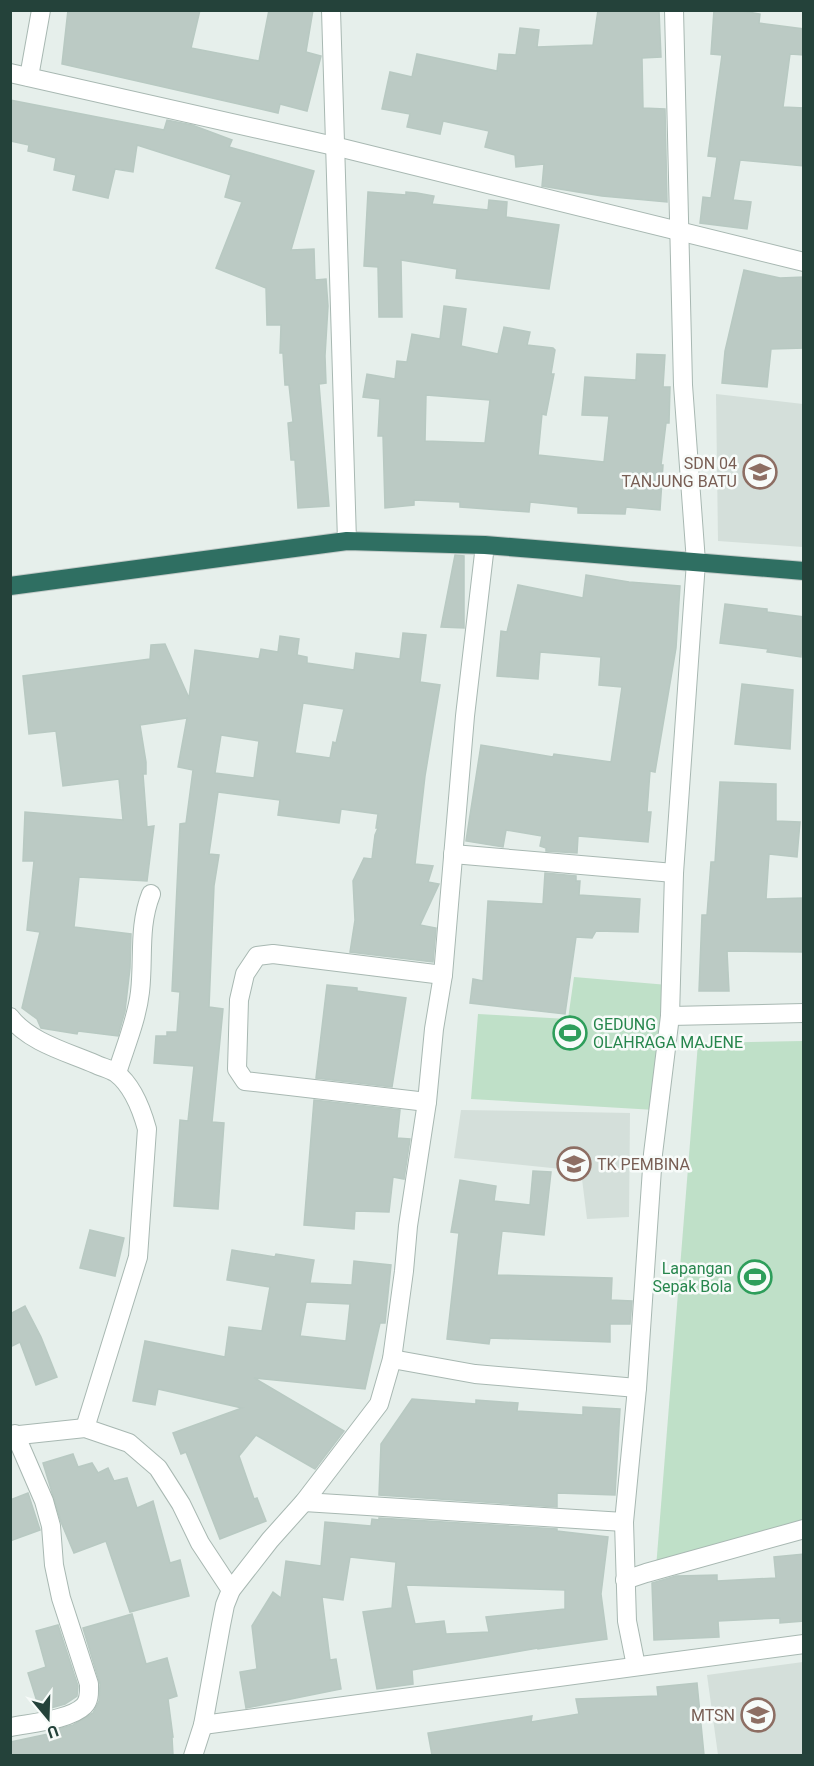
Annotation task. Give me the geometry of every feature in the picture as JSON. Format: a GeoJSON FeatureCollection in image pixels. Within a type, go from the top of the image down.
{"type":"FeatureCollection","features":[{"type":"Feature","properties":{"kind":"highway"},"geometry":{"type":"LineString","coordinates":[[10,586],[347,541],[485,545],[804,571]]}},
{"type":"Feature","properties":{"kind":"street"},"geometry":{"type":"LineString","coordinates":[[29,77],[41,10]]}},
{"type":"Feature","properties":{"kind":"street"},"geometry":{"type":"LineString","coordinates":[[331,10],[347,541]]}},
{"type":"Feature","properties":{"kind":"street"},"geometry":{"type":"LineString","coordinates":[[636,1666],[627,1621],[624,1522],[637,1388],[653,1154],[670,1016],[674,873],[696,562],[683,385],[674,10]]}},
{"type":"Feature","properties":{"kind":"street"},"geometry":{"type":"LineString","coordinates":[[10,73],[334,146],[804,262]]}},
{"type":"Feature","properties":{"kind":"street"},"geometry":{"type":"LineString","coordinates":[[193,1755],[203,1725],[223,1615],[231,1590],[270,1540],[304,1502],[379,1404],[392,1359],[408,1226],[427,1102],[434,1029],[443,975],[465,717],[485,545]]}},
{"type":"Feature","properties":{"kind":"street"},"geometry":{"type":"LineString","coordinates":[[453,854],[674,873]]}},
{"type":"Feature","properties":{"kind":"street"},"geometry":{"type":"LineString","coordinates":[[117,1073],[139,998],[143,921],[151,894]]}},
{"type":"Feature","properties":{"kind":"street"},"geometry":{"type":"LineString","coordinates":[[427,1102],[245,1081],[237,1069],[239,1000],[245,974],[257,956],[273,954],[443,975]]}},
{"type":"Feature","properties":{"kind":"street"},"geometry":{"type":"LineString","coordinates":[[670,1016],[804,1013]]}},
{"type":"Feature","properties":{"kind":"street"},"geometry":{"type":"LineString","coordinates":[[10,1017],[19,1028],[47,1044],[117,1073],[134,1095],[143,1113],[147,1129],[138,1257],[85,1428]]}},
{"type":"Feature","properties":{"kind":"street"},"geometry":{"type":"LineString","coordinates":[[392,1359],[475,1374],[637,1388]]}},
{"type":"Feature","properties":{"kind":"street"},"geometry":{"type":"LineString","coordinates":[[11,1727],[75,1712],[85,1705],[90,1695],[89,1684],[61,1598],[54,1565],[51,1526],[44,1501],[13,1435],[85,1428],[129,1443],[158,1468],[181,1504],[200,1543],[231,1590]]}},
{"type":"Feature","properties":{"kind":"street"},"geometry":{"type":"LineString","coordinates":[[304,1502],[624,1522]]}},
{"type":"Feature","properties":{"kind":"street"},"geometry":{"type":"LineString","coordinates":[[625,1581],[646,1573],[804,1529]]}},
{"type":"Feature","properties":{"kind":"street"},"geometry":{"type":"LineString","coordinates":[[203,1725],[804,1644]]}},
{"type":"Feature","properties":{"kind":"shaded area","name":"SDN 04 TANJUNG BATU"},"geometry":{"type":"Polygon","coordinates":[[[716,394],[803,404],[803,547],[718,541],[716,394]]]}},
{"type":"Feature","properties":{"kind":"shaded area","name":"TK PEMBINA"},"geometry":{"type":"Polygon","coordinates":[[[461,1110],[630,1113],[629,1217],[587,1219],[581,1171],[454,1158],[461,1110]]]}},
{"type":"Feature","properties":{"kind":"shaded area","name":"MTSN"},"geometry":{"type":"Polygon","coordinates":[[[803,1662],[803,1755],[718,1755],[707,1675],[803,1662]]]}},
{"type":"Feature","properties":{"kind":"green space","name":"GEDUNG OLAHRAGA MAJENE"},"geometry":{"type":"Polygon","coordinates":[[[574,977],[668,985],[655,1110],[471,1099],[478,1014],[568,1019],[574,977]]]}},
{"type":"Feature","properties":{"kind":"green space"},"geometry":{"type":"Polygon","coordinates":[[[803,1041],[803,1526],[656,1568],[698,1043],[803,1041]]]}},
{"type":"Feature","properties":{"kind":"building"},"geometry":{"type":"Polygon","coordinates":[[[68,10],[200,10],[191,48],[259,61],[269,10],[313,10],[306,52],[321,56],[307,111],[280,104],[278,113],[62,64],[68,10]]]}},
{"type":"Feature","properties":{"kind":"building"},"geometry":{"type":"Polygon","coordinates":[[[598,10],[659,10],[661,57],[642,58],[643,108],[665,109],[667,202],[602,196],[542,186],[544,164],[516,167],[515,155],[485,147],[489,131],[443,121],[440,134],[407,127],[410,114],[382,109],[390,72],[412,77],[417,54],[497,71],[499,54],[516,55],[520,28],[539,30],[537,47],[593,45],[598,10]]]}},
{"type":"Feature","properties":{"kind":"building"},"geometry":{"type":"Polygon","coordinates":[[[714,10],[737,10],[760,14],[759,23],[804,29],[804,55],[790,54],[783,107],[804,108],[804,166],[740,160],[733,200],[751,202],[747,229],[700,223],[703,197],[711,198],[717,157],[708,156],[722,55],[711,54],[714,10]]]}},
{"type":"Feature","properties":{"kind":"building"},"geometry":{"type":"Polygon","coordinates":[[[10,100],[164,130],[167,120],[192,125],[232,140],[229,147],[314,171],[291,250],[314,249],[315,280],[326,279],[328,306],[326,383],[319,384],[329,506],[298,508],[295,460],[291,460],[288,423],[293,422],[289,385],[285,385],[283,353],[280,353],[281,325],[267,325],[266,288],[216,268],[242,202],[225,197],[231,175],[137,145],[133,172],[115,169],[108,198],[73,190],[76,175],[54,170],[56,158],[28,151],[29,145],[10,141],[10,100]]]}},
{"type":"Feature","properties":{"kind":"building"},"geometry":{"type":"Polygon","coordinates":[[[368,192],[406,195],[406,192],[417,193],[434,196],[432,204],[488,210],[489,200],[507,202],[506,217],[559,225],[549,289],[456,278],[457,269],[401,260],[402,317],[379,317],[378,267],[364,266],[368,192]]]}},
{"type":"Feature","properties":{"kind":"building"},"geometry":{"type":"Polygon","coordinates":[[[744,270],[780,278],[804,277],[804,348],[771,349],[767,387],[722,383],[725,351],[744,270]]]}},
{"type":"Feature","properties":{"kind":"building"},"geometry":{"type":"Polygon","coordinates":[[[444,306],[466,309],[461,346],[498,354],[504,327],[530,332],[527,345],[553,348],[555,350],[551,374],[554,374],[546,415],[542,414],[538,455],[604,462],[609,416],[582,415],[585,377],[636,380],[637,354],[665,355],[663,387],[670,387],[669,423],[666,423],[661,465],[663,465],[660,510],[626,507],[625,514],[578,513],[578,507],[530,502],[529,512],[460,507],[460,502],[414,500],[414,505],[385,508],[383,436],[378,436],[380,399],[363,397],[367,374],[395,379],[397,361],[407,362],[412,334],[440,339],[444,306]],[[426,395],[425,441],[485,443],[490,400],[426,395]]]}},
{"type":"Feature","properties":{"kind":"building"},"geometry":{"type":"Polygon","coordinates":[[[455,555],[464,556],[464,628],[441,627],[455,555]]]}},
{"type":"Feature","properties":{"kind":"building"},"geometry":{"type":"Polygon","coordinates":[[[586,575],[629,582],[680,586],[676,648],[655,772],[650,771],[647,812],[651,812],[648,842],[578,836],[577,853],[546,851],[546,848],[540,846],[542,836],[506,830],[503,847],[466,841],[481,745],[553,757],[554,754],[611,762],[622,687],[599,685],[601,657],[540,652],[538,679],[497,676],[501,631],[507,632],[518,585],[583,598],[586,575]]]}},
{"type":"Feature","properties":{"kind":"building"},"geometry":{"type":"Polygon","coordinates":[[[725,604],[767,609],[767,612],[804,617],[801,657],[767,652],[768,649],[720,643],[725,604]]]}},
{"type":"Feature","properties":{"kind":"building"},"geometry":{"type":"Polygon","coordinates":[[[403,633],[426,635],[420,682],[440,685],[425,776],[415,864],[433,866],[428,882],[439,884],[420,925],[436,928],[433,962],[350,952],[355,920],[353,881],[364,858],[372,859],[378,828],[376,828],[378,814],[341,809],[339,823],[278,815],[280,800],[218,792],[209,854],[219,855],[214,886],[209,1007],[223,1009],[212,1122],[224,1123],[218,1209],[174,1206],[180,1120],[188,1121],[194,1066],[154,1063],[156,1036],[167,1036],[167,1032],[177,1032],[180,992],[172,991],[180,824],[186,823],[193,770],[178,767],[187,718],[140,725],[146,762],[146,774],[143,774],[147,827],[154,826],[147,881],[79,877],[74,927],[131,934],[125,1011],[118,1036],[78,1031],[77,1034],[41,1028],[37,1019],[22,1008],[40,932],[27,930],[34,861],[23,861],[25,812],[123,820],[119,779],[63,786],[56,731],[29,734],[23,676],[150,659],[151,645],[165,644],[189,698],[195,650],[259,659],[261,649],[278,652],[280,636],[299,639],[297,655],[307,657],[307,663],[354,670],[356,653],[400,659],[403,633]],[[303,703],[295,753],[330,758],[344,709],[303,703]],[[221,735],[215,773],[254,778],[259,741],[221,735]]]}},
{"type":"Feature","properties":{"kind":"building"},"geometry":{"type":"Polygon","coordinates":[[[742,684],[793,690],[790,749],[735,744],[742,684]]]}},
{"type":"Feature","properties":{"kind":"building"},"geometry":{"type":"Polygon","coordinates":[[[720,782],[776,784],[776,821],[800,822],[797,857],[769,854],[766,899],[804,898],[804,952],[727,951],[729,991],[699,991],[702,915],[707,915],[711,862],[715,862],[720,782]]]}},
{"type":"Feature","properties":{"kind":"building"},"geometry":{"type":"Polygon","coordinates":[[[545,873],[576,876],[576,881],[580,881],[579,895],[640,899],[638,932],[596,931],[592,938],[576,937],[565,1014],[470,1003],[473,979],[483,981],[488,901],[543,904],[545,873]]]}},
{"type":"Feature","properties":{"kind":"building"},"geometry":{"type":"Polygon","coordinates":[[[327,985],[357,988],[357,991],[406,998],[392,1087],[316,1078],[327,985]]]}},
{"type":"Feature","properties":{"kind":"building"},"geometry":{"type":"Polygon","coordinates":[[[314,1100],[400,1110],[397,1138],[410,1139],[404,1179],[393,1177],[389,1212],[355,1211],[354,1229],[304,1225],[314,1100]]]}},
{"type":"Feature","properties":{"kind":"building"},"geometry":{"type":"Polygon","coordinates":[[[533,1171],[551,1172],[544,1235],[502,1231],[497,1275],[612,1278],[611,1300],[632,1301],[630,1324],[610,1324],[610,1342],[490,1338],[489,1344],[447,1339],[459,1233],[451,1232],[460,1180],[496,1186],[494,1201],[530,1205],[533,1171]]]}},
{"type":"Feature","properties":{"kind":"building"},"geometry":{"type":"Polygon","coordinates":[[[90,1230],[124,1238],[115,1276],[80,1268],[90,1230]]]}},
{"type":"Feature","properties":{"kind":"building"},"geometry":{"type":"Polygon","coordinates":[[[232,1250],[314,1260],[310,1283],[352,1285],[354,1261],[391,1265],[385,1323],[380,1323],[365,1389],[254,1378],[344,1431],[315,1469],[256,1435],[239,1456],[254,1499],[257,1498],[266,1521],[220,1539],[186,1452],[181,1454],[173,1433],[242,1408],[158,1389],[155,1405],[133,1401],[145,1341],[225,1357],[229,1327],[262,1331],[270,1287],[227,1280],[232,1250]],[[306,1302],[300,1336],[346,1341],[350,1304],[306,1302]]]}},
{"type":"Feature","properties":{"kind":"building"},"geometry":{"type":"Polygon","coordinates":[[[25,1306],[41,1337],[57,1377],[36,1385],[20,1342],[10,1347],[10,1314],[25,1306]]]}},
{"type":"Feature","properties":{"kind":"building"},"geometry":{"type":"Polygon","coordinates":[[[412,1399],[476,1404],[476,1400],[518,1403],[517,1411],[583,1415],[583,1407],[620,1409],[615,1495],[557,1493],[557,1507],[379,1495],[381,1444],[412,1399]]]}},
{"type":"Feature","properties":{"kind":"building"},"geometry":{"type":"Polygon","coordinates":[[[73,1454],[78,1467],[92,1463],[98,1473],[108,1468],[114,1481],[127,1478],[137,1508],[153,1501],[170,1563],[180,1560],[189,1596],[130,1612],[106,1541],[74,1553],[61,1522],[43,1463],[73,1454]]]}},
{"type":"Feature","properties":{"kind":"building"},"geometry":{"type":"Polygon","coordinates":[[[28,1493],[40,1530],[10,1541],[10,1500],[28,1493]]]}},
{"type":"Feature","properties":{"kind":"building"},"geometry":{"type":"Polygon","coordinates":[[[379,1518],[557,1529],[557,1531],[608,1537],[601,1594],[607,1639],[538,1648],[412,1670],[413,1684],[377,1689],[363,1612],[392,1608],[396,1562],[350,1557],[343,1600],[322,1597],[330,1660],[336,1659],[341,1689],[246,1708],[240,1672],[257,1669],[252,1626],[273,1592],[281,1598],[286,1561],[321,1566],[325,1522],[371,1526],[372,1519],[379,1520],[379,1518]],[[406,1585],[415,1624],[444,1621],[446,1634],[489,1632],[486,1617],[565,1609],[565,1590],[406,1585]]]}},
{"type":"Feature","properties":{"kind":"building"},"geometry":{"type":"Polygon","coordinates":[[[804,1554],[804,1621],[780,1623],[780,1618],[718,1621],[719,1637],[654,1640],[652,1583],[676,1576],[717,1575],[717,1581],[776,1578],[774,1557],[804,1554]]]}},
{"type":"Feature","properties":{"kind":"building"},"geometry":{"type":"Polygon","coordinates":[[[132,1614],[146,1664],[167,1658],[177,1696],[168,1699],[173,1755],[10,1755],[10,1742],[48,1734],[47,1732],[73,1725],[93,1713],[99,1701],[100,1684],[83,1628],[132,1614]]]}},
{"type":"Feature","properties":{"kind":"building"},"geometry":{"type":"Polygon","coordinates":[[[58,1625],[78,1686],[77,1696],[65,1704],[40,1711],[28,1673],[46,1667],[36,1631],[58,1625]]]}},
{"type":"Feature","properties":{"kind":"building"},"geometry":{"type":"Polygon","coordinates":[[[697,1683],[704,1755],[432,1755],[428,1733],[532,1716],[531,1722],[579,1714],[576,1699],[658,1696],[657,1687],[697,1683]]]}},
{"type":"Feature","properties":{"kind":"place","name":"SDN 04 TANJUNG BATU"},"geometry":{"type":"Point","coordinates":[760,472]}},
{"type":"Feature","properties":{"kind":"place","name":"GEDUNG OLAHRAGA MAJENE"},"geometry":{"type":"Point","coordinates":[570,1033]}},
{"type":"Feature","properties":{"kind":"place","name":"TK PEMBINA"},"geometry":{"type":"Point","coordinates":[574,1164]}},
{"type":"Feature","properties":{"kind":"place","name":"Lapangan Sepak Bola"},"geometry":{"type":"Point","coordinates":[755,1277]}},
{"type":"Feature","properties":{"kind":"place","name":"MTSN"},"geometry":{"type":"Point","coordinates":[758,1715]}}]}
